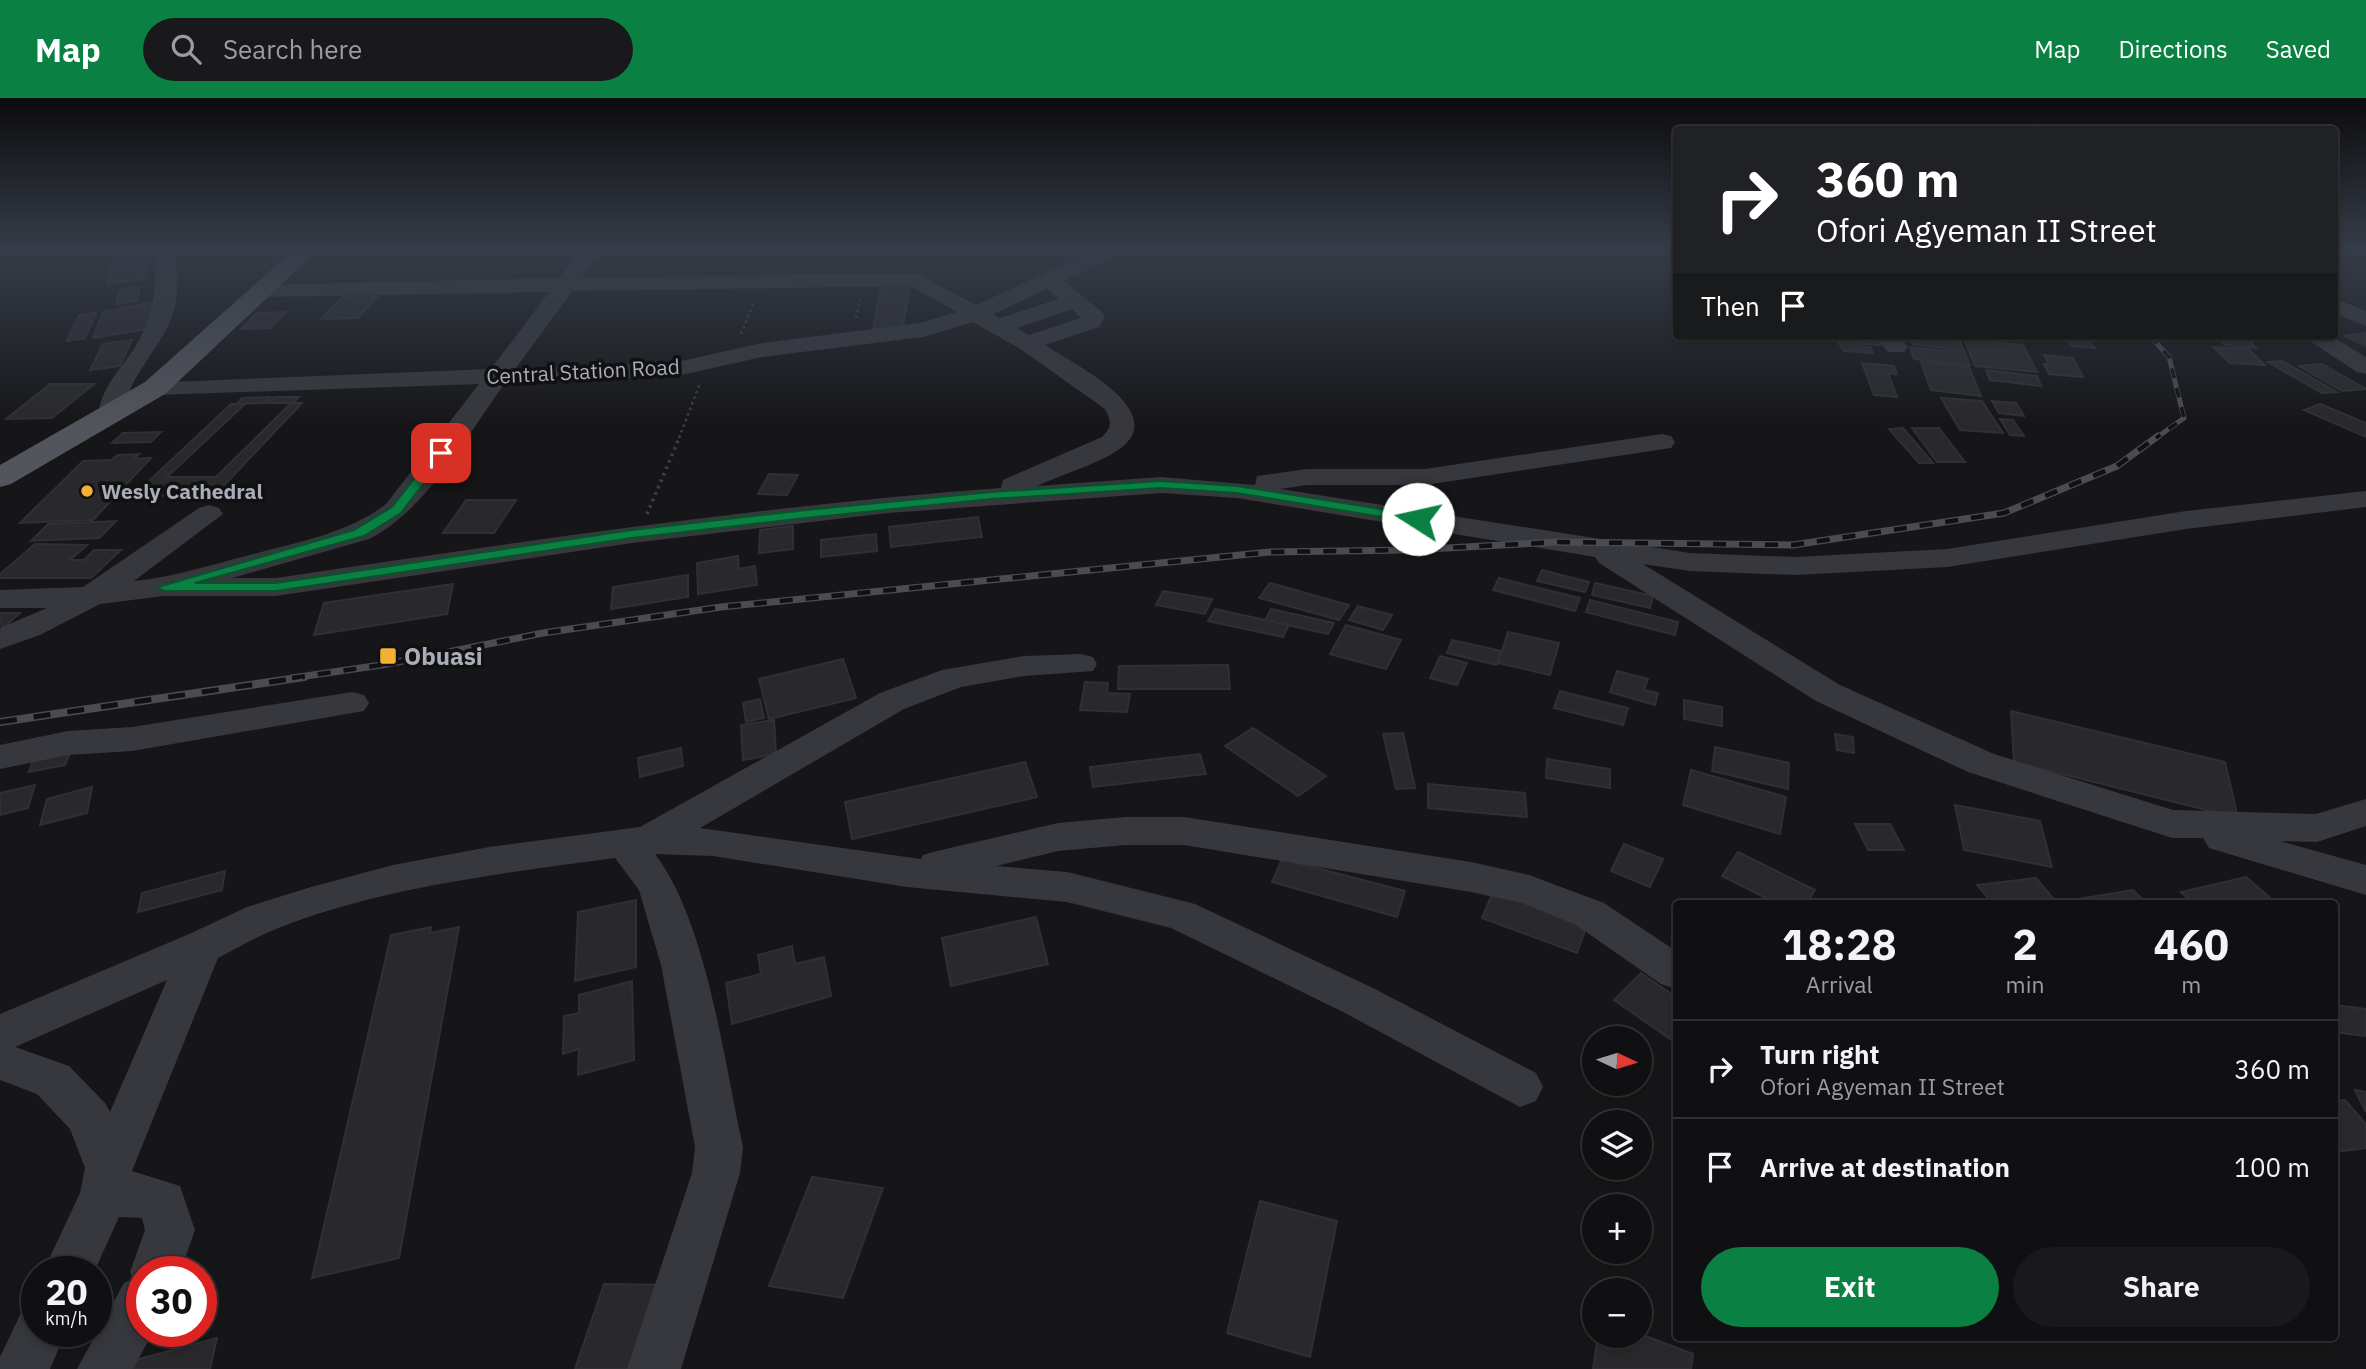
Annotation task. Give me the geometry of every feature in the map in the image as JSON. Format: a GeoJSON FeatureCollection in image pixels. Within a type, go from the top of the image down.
{"type":"FeatureCollection","features":[{"type":"Feature","properties":{"kind":"main road"},"geometry":{"type":"LineString","coordinates":[[0,478],[111,416],[155,388],[242,307]]}},
{"type":"Feature","properties":{"kind":"street"},"geometry":{"type":"LineString","coordinates":[[111,416],[111,399],[157,329],[165,307]]}},
{"type":"Feature","properties":{"kind":"street"},"geometry":{"type":"LineString","coordinates":[[164,587],[359,533],[397,510],[550,307]]}},
{"type":"Feature","properties":{"kind":"street"},"geometry":{"type":"LineString","coordinates":[[966,307],[1027,343],[1116,405],[1124,421],[1122,432],[1111,443],[991,496]]}},
{"type":"Feature","properties":{"kind":"street","name":"Central Station Road"},"geometry":{"type":"LineString","coordinates":[[155,388],[654,372],[735,355],[923,330],[988,307]]}},
{"type":"Feature","properties":{"kind":"street"},"geometry":{"type":"LineString","coordinates":[[999,326],[1056,307]]}},
{"type":"Feature","properties":{"kind":"street"},"geometry":{"type":"LineString","coordinates":[[1027,343],[1091,322],[1094,317],[1082,307]]}},
{"type":"Feature","properties":{"kind":"street"},"geometry":{"type":"LineString","coordinates":[[2339,307],[2366,319]]}},
{"type":"Feature","properties":{"kind":"street"},"geometry":{"type":"LineString","coordinates":[[2321,340],[2366,367]]}},
{"type":"Feature","properties":{"kind":"street"},"geometry":{"type":"LineString","coordinates":[[1237,489],[1307,477],[1425,477],[1662,442]]}},
{"type":"Feature","properties":{"kind":"street"},"geometry":{"type":"LineString","coordinates":[[0,599],[90,596],[164,587],[276,587],[640,533],[991,496],[1161,485],[1237,489],[1690,562],[1839,566],[1996,552],[2186,520],[2366,499]]}},
{"type":"Feature","properties":{"kind":"street"},"geometry":{"type":"LineString","coordinates":[[0,639],[24,632],[90,596],[209,514]]}},
{"type":"Feature","properties":{"kind":"street"},"geometry":{"type":"LineString","coordinates":[[1597,549],[1828,693],[1981,763],[2172,824],[2366,880]]}},
{"type":"Feature","properties":{"kind":"street"},"geometry":{"type":"LineString","coordinates":[[637,841],[892,701],[954,678],[1024,666],[1082,664]]}},
{"type":"Feature","properties":{"kind":"street"},"geometry":{"type":"LineString","coordinates":[[0,757],[68,743],[132,738],[352,703]]}},
{"type":"Feature","properties":{"kind":"street"},"geometry":{"type":"LineString","coordinates":[[2172,824],[2317,828],[2366,811]]}},
{"type":"Feature","properties":{"kind":"street"},"geometry":{"type":"LineString","coordinates":[[908,872],[1058,837],[1125,831],[1184,831],[1471,877],[1529,890],[1590,914],[1673,970]]}},
{"type":"Feature","properties":{"kind":"street"},"geometry":{"type":"LineString","coordinates":[[637,841],[657,886],[682,965],[719,1147],[716,1173],[654,1369]]}},
{"type":"Feature","properties":{"kind":"street"},"geometry":{"type":"LineString","coordinates":[[0,1034],[202,947],[261,918],[393,880],[489,861],[637,841],[725,844],[908,872],[1067,887],[1181,915],[1358,1000],[1520,1087]]}},
{"type":"Feature","properties":{"kind":"street"},"geometry":{"type":"LineString","coordinates":[[75,1256],[202,947]]}},
{"type":"Feature","properties":{"kind":"street"},"geometry":{"type":"LineString","coordinates":[[0,1061],[52,1080],[89,1116],[107,1182]]}},
{"type":"Feature","properties":{"kind":"street"},"geometry":{"type":"LineString","coordinates":[[107,1182],[163,1202],[170,1230],[161,1256]]}},
{"type":"Feature","properties":{"kind":"street"},"geometry":{"type":"LineString","coordinates":[[104,1369],[126,1330]]}},
{"type":"Feature","properties":{"kind":"street"},"geometry":{"type":"LineString","coordinates":[[22,1369],[33,1347]]}},
{"type":"Feature","properties":{"kind":"path"},"geometry":{"type":"LineString","coordinates":[[735,355],[754,307]]}},
{"type":"Feature","properties":{"kind":"path"},"geometry":{"type":"LineString","coordinates":[[854,340],[859,307]]}},
{"type":"Feature","properties":{"kind":"path"},"geometry":{"type":"LineString","coordinates":[[640,533],[659,480],[692,412],[700,382],[695,365]]}},
{"type":"Feature","properties":{"kind":"building"},"geometry":{"type":"Polygon","coordinates":[[[126,307],[155,307],[148,329],[93,338],[103,312],[126,307]]]}},
{"type":"Feature","properties":{"kind":"building"},"geometry":{"type":"Polygon","coordinates":[[[333,307],[368,307],[358,318],[321,319],[333,307]]]}},
{"type":"Feature","properties":{"kind":"building"},"geometry":{"type":"Polygon","coordinates":[[[877,307],[906,307],[903,328],[873,329],[877,307]]]}},
{"type":"Feature","properties":{"kind":"building"},"geometry":{"type":"Polygon","coordinates":[[[286,312],[270,328],[241,329],[257,313],[286,312]]]}},
{"type":"Feature","properties":{"kind":"building"},"geometry":{"type":"Polygon","coordinates":[[[96,313],[85,338],[67,341],[79,315],[96,313]]]}},
{"type":"Feature","properties":{"kind":"building"},"geometry":{"type":"Polygon","coordinates":[[[2365,333],[2366,346],[2345,336],[2365,333]]]}},
{"type":"Feature","properties":{"kind":"building"},"geometry":{"type":"Polygon","coordinates":[[[132,340],[120,366],[90,370],[103,344],[132,340]]]}},
{"type":"Feature","properties":{"kind":"building"},"geometry":{"type":"Polygon","coordinates":[[[1837,340],[1858,340],[1863,347],[1870,347],[1873,353],[1844,351],[1837,340]]]}},
{"type":"Feature","properties":{"kind":"building"},"geometry":{"type":"Polygon","coordinates":[[[1862,340],[1879,340],[1882,345],[1864,344],[1862,340]]]}},
{"type":"Feature","properties":{"kind":"building"},"geometry":{"type":"Polygon","coordinates":[[[1911,340],[1960,342],[1970,365],[1914,359],[1910,347],[1945,351],[1944,348],[1913,344],[1911,340]]]}},
{"type":"Feature","properties":{"kind":"building"},"geometry":{"type":"Polygon","coordinates":[[[1964,340],[2023,345],[2037,372],[1975,366],[1964,340]]]}},
{"type":"Feature","properties":{"kind":"building"},"geometry":{"type":"Polygon","coordinates":[[[2067,340],[2089,340],[2095,348],[2071,346],[2067,340]]]}},
{"type":"Feature","properties":{"kind":"building"},"geometry":{"type":"Polygon","coordinates":[[[2221,340],[2249,340],[2256,348],[2225,345],[2221,340]]]}},
{"type":"Feature","properties":{"kind":"building"},"geometry":{"type":"Polygon","coordinates":[[[2213,347],[2248,349],[2265,365],[2230,363],[2213,347]]]}},
{"type":"Feature","properties":{"kind":"building"},"geometry":{"type":"Polygon","coordinates":[[[2044,355],[2073,358],[2083,377],[2049,374],[2044,364],[2049,364],[2044,355]]]}},
{"type":"Feature","properties":{"kind":"building"},"geometry":{"type":"Polygon","coordinates":[[[2282,361],[2337,392],[2322,393],[2268,362],[2282,361]]]}},
{"type":"Feature","properties":{"kind":"building"},"geometry":{"type":"Polygon","coordinates":[[[1921,362],[1969,367],[1981,396],[1931,390],[1921,362]]]}},
{"type":"Feature","properties":{"kind":"building"},"geometry":{"type":"Polygon","coordinates":[[[1862,363],[1894,366],[1897,374],[1888,373],[1897,397],[1874,395],[1862,363]]]}},
{"type":"Feature","properties":{"kind":"building"},"geometry":{"type":"Polygon","coordinates":[[[2322,364],[2366,389],[2342,391],[2299,366],[2322,364]]]}},
{"type":"Feature","properties":{"kind":"building"},"geometry":{"type":"Polygon","coordinates":[[[1986,370],[2037,376],[2041,386],[1990,380],[1986,370]]]}},
{"type":"Feature","properties":{"kind":"building"},"geometry":{"type":"Polygon","coordinates":[[[50,384],[94,384],[52,418],[6,419],[50,384]]]}},
{"type":"Feature","properties":{"kind":"building"},"geometry":{"type":"Polygon","coordinates":[[[270,397],[264,403],[237,404],[242,398],[270,397]]]}},
{"type":"Feature","properties":{"kind":"building"},"geometry":{"type":"Polygon","coordinates":[[[274,397],[299,397],[293,403],[267,403],[274,397]]]}},
{"type":"Feature","properties":{"kind":"building"},"geometry":{"type":"Polygon","coordinates":[[[1941,398],[1982,401],[2003,433],[1960,430],[1941,398]]]}},
{"type":"Feature","properties":{"kind":"building"},"geometry":{"type":"Polygon","coordinates":[[[1992,401],[2016,403],[2024,416],[1999,413],[1992,401]]]}},
{"type":"Feature","properties":{"kind":"building"},"geometry":{"type":"Polygon","coordinates":[[[291,403],[302,403],[215,495],[133,496],[231,404],[245,404],[167,477],[216,477],[291,403]]]}},
{"type":"Feature","properties":{"kind":"building"},"geometry":{"type":"Polygon","coordinates":[[[2320,404],[2366,423],[2366,437],[2304,410],[2320,404]]]}},
{"type":"Feature","properties":{"kind":"building"},"geometry":{"type":"Polygon","coordinates":[[[2000,419],[2013,420],[2024,436],[2010,435],[2000,419]]]}},
{"type":"Feature","properties":{"kind":"building"},"geometry":{"type":"Polygon","coordinates":[[[1903,428],[1933,463],[1919,463],[1889,429],[1903,428]]]}},
{"type":"Feature","properties":{"kind":"building"},"geometry":{"type":"Polygon","coordinates":[[[1912,428],[1939,428],[1965,462],[1937,462],[1912,428]]]}},
{"type":"Feature","properties":{"kind":"building"},"geometry":{"type":"Polygon","coordinates":[[[161,432],[151,442],[112,443],[123,433],[161,432]]]}},
{"type":"Feature","properties":{"kind":"building","name":"Wesly Cathedral"},"geometry":{"type":"Polygon","coordinates":[[[139,454],[134,459],[151,458],[93,520],[20,523],[83,461],[111,460],[117,455],[139,454]]]}},
{"type":"Feature","properties":{"kind":"building"},"geometry":{"type":"Polygon","coordinates":[[[769,474],[798,475],[787,495],[758,494],[769,474]]]}},
{"type":"Feature","properties":{"kind":"building"},"geometry":{"type":"Polygon","coordinates":[[[466,500],[516,500],[494,533],[443,533],[466,500]]]}},
{"type":"Feature","properties":{"kind":"building"},"geometry":{"type":"Polygon","coordinates":[[[978,517],[982,537],[891,547],[889,527],[978,517]]]}},
{"type":"Feature","properties":{"kind":"building"},"geometry":{"type":"Polygon","coordinates":[[[116,521],[99,538],[31,541],[48,524],[116,521]]]}},
{"type":"Feature","properties":{"kind":"building"},"geometry":{"type":"Polygon","coordinates":[[[793,526],[793,549],[759,553],[760,530],[793,526]]]}},
{"type":"Feature","properties":{"kind":"building"},"geometry":{"type":"Polygon","coordinates":[[[876,534],[877,551],[821,557],[821,540],[876,534]]]}},
{"type":"Feature","properties":{"kind":"building"},"geometry":{"type":"Polygon","coordinates":[[[35,544],[87,545],[70,560],[84,560],[94,550],[121,550],[91,578],[0,578],[0,574],[35,544]]]}},
{"type":"Feature","properties":{"kind":"building"},"geometry":{"type":"Polygon","coordinates":[[[738,556],[739,569],[755,566],[757,585],[698,594],[697,563],[738,556]]]}},
{"type":"Feature","properties":{"kind":"building"},"geometry":{"type":"Polygon","coordinates":[[[1542,570],[1589,582],[1585,592],[1537,581],[1542,570]]]}},
{"type":"Feature","properties":{"kind":"building"},"geometry":{"type":"Polygon","coordinates":[[[688,575],[688,597],[611,609],[613,587],[688,575]]]}},
{"type":"Feature","properties":{"kind":"building"},"geometry":{"type":"Polygon","coordinates":[[[1499,578],[1580,598],[1575,611],[1493,590],[1499,578]]]}},
{"type":"Feature","properties":{"kind":"building"},"geometry":{"type":"Polygon","coordinates":[[[1270,583],[1349,605],[1339,620],[1259,598],[1270,583]]]}},
{"type":"Feature","properties":{"kind":"building"},"geometry":{"type":"Polygon","coordinates":[[[1595,583],[1653,596],[1650,608],[1592,595],[1595,583]]]}},
{"type":"Feature","properties":{"kind":"building"},"geometry":{"type":"Polygon","coordinates":[[[453,584],[447,614],[314,635],[324,603],[453,584]]]}},
{"type":"Feature","properties":{"kind":"building"},"geometry":{"type":"Polygon","coordinates":[[[1163,591],[1212,599],[1205,614],[1156,605],[1163,591]]]}},
{"type":"Feature","properties":{"kind":"building"},"geometry":{"type":"Polygon","coordinates":[[[1590,600],[1678,622],[1675,635],[1586,612],[1590,600]]]}},
{"type":"Feature","properties":{"kind":"building"},"geometry":{"type":"Polygon","coordinates":[[[1358,606],[1392,615],[1383,630],[1349,620],[1358,606]]]}},
{"type":"Feature","properties":{"kind":"building"},"geometry":{"type":"Polygon","coordinates":[[[1215,609],[1289,625],[1283,637],[1208,621],[1215,609]]]}},
{"type":"Feature","properties":{"kind":"building"},"geometry":{"type":"Polygon","coordinates":[[[1271,609],[1334,623],[1328,634],[1265,620],[1271,609]]]}},
{"type":"Feature","properties":{"kind":"building"},"geometry":{"type":"Polygon","coordinates":[[[0,613],[20,613],[2,629],[0,613]]]}},
{"type":"Feature","properties":{"kind":"building"},"geometry":{"type":"Polygon","coordinates":[[[1346,625],[1401,640],[1386,669],[1330,654],[1346,625]]]}},
{"type":"Feature","properties":{"kind":"building"},"geometry":{"type":"Polygon","coordinates":[[[1508,632],[1559,643],[1550,675],[1498,663],[1508,632]]]}},
{"type":"Feature","properties":{"kind":"building"},"geometry":{"type":"Polygon","coordinates":[[[1452,640],[1501,651],[1497,665],[1447,653],[1452,640]]]}},
{"type":"Feature","properties":{"kind":"building"},"geometry":{"type":"Polygon","coordinates":[[[1440,656],[1467,663],[1457,685],[1430,678],[1440,656]]]}},
{"type":"Feature","properties":{"kind":"building"},"geometry":{"type":"Polygon","coordinates":[[[843,659],[856,698],[769,719],[759,679],[843,659]]]}},
{"type":"Feature","properties":{"kind":"building"},"geometry":{"type":"Polygon","coordinates":[[[1228,665],[1230,689],[1118,689],[1119,666],[1228,665]]]}},
{"type":"Feature","properties":{"kind":"building"},"geometry":{"type":"Polygon","coordinates":[[[1617,671],[1648,679],[1644,690],[1658,693],[1655,705],[1610,692],[1617,671]]]}},
{"type":"Feature","properties":{"kind":"building"},"geometry":{"type":"Polygon","coordinates":[[[1085,682],[1108,683],[1107,693],[1130,694],[1127,712],[1080,710],[1085,682]]]}},
{"type":"Feature","properties":{"kind":"building"},"geometry":{"type":"Polygon","coordinates":[[[1560,691],[1628,708],[1623,725],[1554,708],[1560,691]]]}},
{"type":"Feature","properties":{"kind":"building"},"geometry":{"type":"Polygon","coordinates":[[[760,699],[764,718],[746,722],[743,703],[760,699]]]}},
{"type":"Feature","properties":{"kind":"building"},"geometry":{"type":"Polygon","coordinates":[[[1684,700],[1722,707],[1722,726],[1684,719],[1684,700]]]}},
{"type":"Feature","properties":{"kind":"building"},"geometry":{"type":"Polygon","coordinates":[[[2011,711],[2225,762],[2238,818],[2014,762],[2011,711]]]}},
{"type":"Feature","properties":{"kind":"building"},"geometry":{"type":"Polygon","coordinates":[[[774,720],[776,754],[743,760],[741,725],[774,720]]]}},
{"type":"Feature","properties":{"kind":"building"},"geometry":{"type":"Polygon","coordinates":[[[1253,728],[1326,776],[1298,796],[1225,746],[1253,728]]]}},
{"type":"Feature","properties":{"kind":"building"},"geometry":{"type":"Polygon","coordinates":[[[1403,733],[1415,788],[1396,789],[1383,734],[1403,733]]]}},
{"type":"Feature","properties":{"kind":"building"},"geometry":{"type":"Polygon","coordinates":[[[1835,734],[1853,737],[1854,753],[1837,750],[1835,734]]]}},
{"type":"Feature","properties":{"kind":"building"},"geometry":{"type":"Polygon","coordinates":[[[1715,747],[1789,763],[1788,789],[1712,771],[1715,747]]]}},
{"type":"Feature","properties":{"kind":"building"},"geometry":{"type":"Polygon","coordinates":[[[72,748],[65,765],[29,772],[35,755],[72,748]]]}},
{"type":"Feature","properties":{"kind":"building"},"geometry":{"type":"Polygon","coordinates":[[[681,748],[683,766],[640,777],[638,758],[681,748]]]}},
{"type":"Feature","properties":{"kind":"building"},"geometry":{"type":"Polygon","coordinates":[[[1200,754],[1206,774],[1093,787],[1090,767],[1200,754]]]}},
{"type":"Feature","properties":{"kind":"building"},"geometry":{"type":"Polygon","coordinates":[[[1547,759],[1610,769],[1610,788],[1546,778],[1547,759]]]}},
{"type":"Feature","properties":{"kind":"building"},"geometry":{"type":"Polygon","coordinates":[[[1025,762],[1037,797],[852,839],[845,802],[1025,762]]]}},
{"type":"Feature","properties":{"kind":"building"},"geometry":{"type":"Polygon","coordinates":[[[1691,770],[1786,797],[1780,834],[1683,805],[1691,770]]]}},
{"type":"Feature","properties":{"kind":"building"},"geometry":{"type":"Polygon","coordinates":[[[1428,784],[1525,793],[1527,817],[1428,808],[1428,784]]]}},
{"type":"Feature","properties":{"kind":"building"},"geometry":{"type":"Polygon","coordinates":[[[35,785],[28,808],[0,815],[0,793],[35,785]]]}},
{"type":"Feature","properties":{"kind":"building"},"geometry":{"type":"Polygon","coordinates":[[[92,787],[87,813],[40,825],[47,799],[92,787]]]}},
{"type":"Feature","properties":{"kind":"building"},"geometry":{"type":"Polygon","coordinates":[[[1955,805],[2040,821],[2052,867],[1964,850],[1955,805]]]}},
{"type":"Feature","properties":{"kind":"building"},"geometry":{"type":"Polygon","coordinates":[[[1855,824],[1890,824],[1904,850],[1868,850],[1855,824]]]}},
{"type":"Feature","properties":{"kind":"building"},"geometry":{"type":"Polygon","coordinates":[[[1624,844],[1663,859],[1650,887],[1611,871],[1624,844]]]}},
{"type":"Feature","properties":{"kind":"building"},"geometry":{"type":"Polygon","coordinates":[[[1738,852],[1815,890],[1809,900],[1770,900],[1722,876],[1738,852]]]}},
{"type":"Feature","properties":{"kind":"building"},"geometry":{"type":"Polygon","coordinates":[[[1282,859],[1405,891],[1397,917],[1272,882],[1282,859]]]}},
{"type":"Feature","properties":{"kind":"building"},"geometry":{"type":"Polygon","coordinates":[[[225,871],[222,890],[138,912],[142,893],[225,871]]]}},
{"type":"Feature","properties":{"kind":"building"},"geometry":{"type":"Polygon","coordinates":[[[2246,877],[2273,900],[2190,900],[2181,892],[2246,877]]]}},
{"type":"Feature","properties":{"kind":"building"},"geometry":{"type":"Polygon","coordinates":[[[2036,878],[2054,900],[1990,900],[1977,885],[2036,878]]]}},
{"type":"Feature","properties":{"kind":"building"},"geometry":{"type":"Polygon","coordinates":[[[2133,890],[2143,900],[2072,900],[2133,890]]]}},
{"type":"Feature","properties":{"kind":"building"},"geometry":{"type":"Polygon","coordinates":[[[1493,892],[1587,925],[1577,953],[1482,918],[1493,892]]]}},
{"type":"Feature","properties":{"kind":"building"},"geometry":{"type":"Polygon","coordinates":[[[636,900],[636,967],[575,981],[578,912],[636,900]]]}},
{"type":"Feature","properties":{"kind":"building"},"geometry":{"type":"Polygon","coordinates":[[[1036,917],[1048,964],[951,986],[942,938],[1036,917]]]}},
{"type":"Feature","properties":{"kind":"building"},"geometry":{"type":"Polygon","coordinates":[[[431,927],[430,933],[459,927],[399,1258],[312,1278],[391,935],[431,927]]]}},
{"type":"Feature","properties":{"kind":"building"},"geometry":{"type":"Polygon","coordinates":[[[792,946],[795,964],[824,957],[831,996],[732,1024],[726,983],[761,974],[758,955],[792,946]]]}},
{"type":"Feature","properties":{"kind":"building"},"geometry":{"type":"Polygon","coordinates":[[[1641,973],[1673,995],[1673,1041],[1614,1000],[1641,973]]]}},
{"type":"Feature","properties":{"kind":"building"},"geometry":{"type":"Polygon","coordinates":[[[632,981],[634,1060],[578,1075],[579,1049],[563,1054],[564,1016],[579,1013],[579,995],[632,981]]]}},
{"type":"Feature","properties":{"kind":"building"},"geometry":{"type":"Polygon","coordinates":[[[2338,1006],[2366,1009],[2366,1036],[2338,1032],[2338,1006]]]}},
{"type":"Feature","properties":{"kind":"building"},"geometry":{"type":"Polygon","coordinates":[[[2355,1090],[2366,1092],[2366,1112],[2355,1090]]]}},
{"type":"Feature","properties":{"kind":"building"},"geometry":{"type":"Polygon","coordinates":[[[2345,1100],[2366,1124],[2366,1148],[2338,1152],[2338,1101],[2345,1100]]]}},
{"type":"Feature","properties":{"kind":"building"},"geometry":{"type":"Polygon","coordinates":[[[812,1177],[883,1188],[843,1298],[769,1286],[812,1177]]]}},
{"type":"Feature","properties":{"kind":"building"},"geometry":{"type":"Polygon","coordinates":[[[1260,1201],[1337,1221],[1310,1357],[1227,1333],[1260,1201]]]}},
{"type":"Feature","properties":{"kind":"building"},"geometry":{"type":"Polygon","coordinates":[[[604,1284],[675,1285],[649,1369],[575,1369],[604,1284]]]}},
{"type":"Feature","properties":{"kind":"building"},"geometry":{"type":"Polygon","coordinates":[[[1652,1339],[1693,1354],[1691,1369],[1593,1369],[1596,1348],[1652,1348],[1652,1339]]]}},
{"type":"Feature","properties":{"kind":"building"},"geometry":{"type":"Polygon","coordinates":[[[184,1347],[215,1347],[210,1369],[122,1369],[124,1363],[184,1347]]]}},
{"type":"Feature","properties":{"kind":"railway"},"geometry":{"type":"LineString","coordinates":[[2154,340],[2169,357],[2184,418],[2156,438]]}},
{"type":"Feature","properties":{"kind":"railway"},"geometry":{"type":"LineString","coordinates":[[292,678],[388,664],[543,633],[721,607],[1270,552],[1409,550],[1558,542],[1793,545],[2004,513],[2117,466],[2158,436]]}},
{"type":"Feature","properties":{"kind":"railway"},"geometry":{"type":"LineString","coordinates":[[0,722],[304,677]]}},
{"type":"Feature","properties":{"kind":"place","name":"Wesly Cathedral"},"geometry":{"type":"Point","coordinates":[87,491]}},
{"type":"Feature","properties":{"kind":"place","name":"Obuasi"},"geometry":{"type":"Point","coordinates":[388,656]}},
{"type":"Feature","properties":{"kind":"route"},"geometry":{"type":"LineString","coordinates":[[441,453],[397,510],[359,533],[164,587],[276,587],[632,534],[888,505],[1022,493],[1161,485],[1237,489],[1418,519]]}}]}
